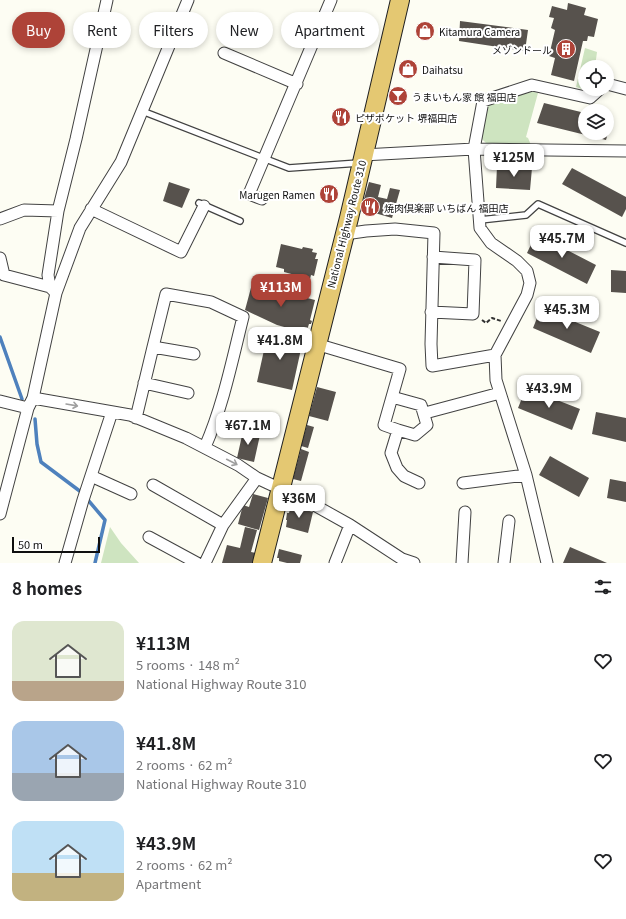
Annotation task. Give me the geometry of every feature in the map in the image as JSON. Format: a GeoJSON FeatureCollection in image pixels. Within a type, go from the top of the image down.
{"type":"FeatureCollection","features":[{"type":"Feature","properties":{"kind":"highway","name":"National Highway Route 310"},"geometry":{"type":"LineString","coordinates":[[262,563],[316,344],[345,234],[400,0]]}},
{"type":"Feature","properties":{"kind":"street"},"geometry":{"type":"LineString","coordinates":[[53,290],[48,275],[58,211],[76,139],[107,0]]}},
{"type":"Feature","properties":{"kind":"street"},"geometry":{"type":"LineString","coordinates":[[0,514],[30,403],[53,290],[80,228],[121,162],[188,0]]}},
{"type":"Feature","properties":{"kind":"street"},"geometry":{"type":"LineString","coordinates":[[262,199],[249,194],[265,160],[331,0]]}},
{"type":"Feature","properties":{"kind":"street"},"geometry":{"type":"LineString","coordinates":[[224,53],[297,84]]}},
{"type":"Feature","properties":{"kind":"street"},"geometry":{"type":"LineString","coordinates":[[547,563],[526,475],[496,380],[495,355],[528,294],[530,283],[527,270],[518,261],[491,244],[480,228],[474,150],[483,101],[532,85],[578,95]]}},
{"type":"Feature","properties":{"kind":"street"},"geometry":{"type":"LineString","coordinates":[[614,86],[626,89]]}},
{"type":"Feature","properties":{"kind":"street"},"geometry":{"type":"LineString","coordinates":[[581,96],[590,98],[592,96]]}},
{"type":"Feature","properties":{"kind":"street"},"geometry":{"type":"LineString","coordinates":[[362,159],[474,150],[626,151]]}},
{"type":"Feature","properties":{"kind":"street"},"geometry":{"type":"LineString","coordinates":[[91,209],[181,252],[201,205]]}},
{"type":"Feature","properties":{"kind":"street"},"geometry":{"type":"LineString","coordinates":[[0,219],[24,210],[58,211]]}},
{"type":"Feature","properties":{"kind":"street"},"geometry":{"type":"LineString","coordinates":[[345,234],[396,228],[434,233],[430,344],[432,366],[495,355]]}},
{"type":"Feature","properties":{"kind":"street"},"geometry":{"type":"LineString","coordinates":[[432,312],[473,314],[475,260],[433,257]]}},
{"type":"Feature","properties":{"kind":"street"},"geometry":{"type":"LineString","coordinates":[[0,258],[4,275],[53,290]]}},
{"type":"Feature","properties":{"kind":"street"},"geometry":{"type":"LineString","coordinates":[[136,418],[166,294],[212,302],[243,317],[228,380],[215,424],[205,447]]}},
{"type":"Feature","properties":{"kind":"street"},"geometry":{"type":"LineString","coordinates":[[316,344],[400,369],[392,397],[384,425],[415,435],[427,425],[425,413],[421,405],[392,397]]}},
{"type":"Feature","properties":{"kind":"street"},"geometry":{"type":"LineString","coordinates":[[152,347],[194,354]]}},
{"type":"Feature","properties":{"kind":"street"},"geometry":{"type":"LineString","coordinates":[[144,383],[188,393]]}},
{"type":"Feature","properties":{"kind":"street"},"geometry":{"type":"LineString","coordinates":[[425,413],[500,393]]}},
{"type":"Feature","properties":{"kind":"street"},"geometry":{"type":"LineString","coordinates":[[0,401],[112,412],[136,418],[205,447],[238,465],[257,478],[272,485],[281,487],[350,525],[402,559],[414,563]]}},
{"type":"Feature","properties":{"kind":"street"},"geometry":{"type":"LineString","coordinates":[[65,563],[90,476],[112,412]]}},
{"type":"Feature","properties":{"kind":"street"},"geometry":{"type":"LineString","coordinates":[[398,430],[391,453],[397,468],[404,476],[419,482]]}},
{"type":"Feature","properties":{"kind":"street"},"geometry":{"type":"LineString","coordinates":[[463,484],[526,475]]}},
{"type":"Feature","properties":{"kind":"street"},"geometry":{"type":"LineString","coordinates":[[90,476],[131,494]]}},
{"type":"Feature","properties":{"kind":"street"},"geometry":{"type":"LineString","coordinates":[[205,563],[223,525],[257,478]]}},
{"type":"Feature","properties":{"kind":"street"},"geometry":{"type":"LineString","coordinates":[[153,485],[223,525]]}},
{"type":"Feature","properties":{"kind":"street"},"geometry":{"type":"LineString","coordinates":[[462,563],[465,512]]}},
{"type":"Feature","properties":{"kind":"street"},"geometry":{"type":"LineString","coordinates":[[504,563],[509,521]]}},
{"type":"Feature","properties":{"kind":"street"},"geometry":{"type":"LineString","coordinates":[[335,563],[350,525]]}},
{"type":"Feature","properties":{"kind":"street"},"geometry":{"type":"LineString","coordinates":[[149,537],[197,563]]}},
{"type":"Feature","properties":{"kind":"lane"},"geometry":{"type":"LineString","coordinates":[[142,111],[265,160],[289,168],[362,159]]}},
{"type":"Feature","properties":{"kind":"lane"},"geometry":{"type":"LineString","coordinates":[[480,220],[526,215],[538,204],[626,243]]}},
{"type":"Feature","properties":{"kind":"lane"},"geometry":{"type":"LineString","coordinates":[[201,205],[240,221]]}},
{"type":"Feature","properties":{"kind":"path"},"geometry":{"type":"LineString","coordinates":[[473,314],[486,323],[492,318],[511,325]]}},
{"type":"Feature","properties":{"kind":"green space"},"geometry":{"type":"Polygon","coordinates":[[[585,48],[597,52],[596,60],[582,60],[585,48]]]}},
{"type":"Feature","properties":{"kind":"green space"},"geometry":{"type":"Polygon","coordinates":[[[530,91],[538,93],[526,137],[531,145],[488,145],[481,138],[486,108],[491,102],[530,91]]]}},
{"type":"Feature","properties":{"kind":"green space"},"geometry":{"type":"Polygon","coordinates":[[[110,527],[121,543],[139,563],[101,563],[110,527]]]}},
{"type":"Feature","properties":{"kind":"building","name":"メゾンドール"},"geometry":{"type":"Polygon","coordinates":[[[568,3],[586,8],[584,15],[598,19],[594,37],[588,36],[587,41],[583,41],[574,81],[551,75],[555,58],[549,56],[555,30],[551,28],[554,18],[549,17],[552,6],[567,10],[568,3]]]}},
{"type":"Feature","properties":{"kind":"building"},"geometry":{"type":"Polygon","coordinates":[[[460,21],[528,30],[525,51],[459,41],[460,21]]]}},
{"type":"Feature","properties":{"kind":"building"},"geometry":{"type":"Polygon","coordinates":[[[544,103],[578,111],[578,133],[537,123],[544,103]]]}},
{"type":"Feature","properties":{"kind":"building"},"geometry":{"type":"Polygon","coordinates":[[[497,166],[532,168],[530,190],[496,188],[497,166]]]}},
{"type":"Feature","properties":{"kind":"building"},"geometry":{"type":"Polygon","coordinates":[[[572,168],[626,197],[626,209],[622,217],[562,184],[572,168]]]}},
{"type":"Feature","properties":{"kind":"building"},"geometry":{"type":"Polygon","coordinates":[[[169,182],[190,189],[182,208],[163,201],[169,182]]]}},
{"type":"Feature","properties":{"kind":"building"},"geometry":{"type":"Polygon","coordinates":[[[369,182],[381,185],[378,197],[387,199],[390,188],[400,190],[392,218],[361,209],[369,182]]]}},
{"type":"Feature","properties":{"kind":"building"},"geometry":{"type":"Polygon","coordinates":[[[536,234],[596,265],[587,284],[527,253],[536,234]]]}},
{"type":"Feature","properties":{"kind":"building"},"geometry":{"type":"Polygon","coordinates":[[[281,244],[302,249],[303,247],[313,249],[312,252],[317,253],[315,259],[318,259],[314,276],[311,275],[310,279],[284,272],[284,269],[276,267],[281,244]]]}},
{"type":"Feature","properties":{"kind":"building"},"geometry":{"type":"Polygon","coordinates":[[[611,270],[626,271],[626,293],[611,292],[611,270]]]}},
{"type":"Feature","properties":{"kind":"building"},"geometry":{"type":"Polygon","coordinates":[[[252,284],[315,300],[310,320],[312,321],[311,324],[309,324],[306,333],[277,325],[245,310],[252,284]]]}},
{"type":"Feature","properties":{"kind":"building"},"geometry":{"type":"Polygon","coordinates":[[[541,308],[600,332],[591,353],[533,328],[541,308]]]}},
{"type":"Feature","properties":{"kind":"building"},"geometry":{"type":"Polygon","coordinates":[[[268,332],[303,340],[292,390],[257,382],[268,332]]]}},
{"type":"Feature","properties":{"kind":"building"},"geometry":{"type":"Polygon","coordinates":[[[317,387],[336,392],[328,421],[309,416],[317,387]]]}},
{"type":"Feature","properties":{"kind":"building"},"geometry":{"type":"Polygon","coordinates":[[[526,388],[580,409],[572,430],[518,408],[526,388]]]}},
{"type":"Feature","properties":{"kind":"building"},"geometry":{"type":"Polygon","coordinates":[[[596,412],[626,418],[626,442],[592,434],[596,412]]]}},
{"type":"Feature","properties":{"kind":"building"},"geometry":{"type":"Polygon","coordinates":[[[307,425],[314,427],[308,448],[301,446],[307,425]]]}},
{"type":"Feature","properties":{"kind":"building"},"geometry":{"type":"Polygon","coordinates":[[[243,431],[260,435],[254,462],[237,458],[243,431]]]}},
{"type":"Feature","properties":{"kind":"building"},"geometry":{"type":"Polygon","coordinates":[[[301,449],[309,452],[301,481],[293,479],[301,449]]]}},
{"type":"Feature","properties":{"kind":"building"},"geometry":{"type":"Polygon","coordinates":[[[550,456],[589,478],[579,497],[539,475],[550,456]]]}},
{"type":"Feature","properties":{"kind":"building"},"geometry":{"type":"Polygon","coordinates":[[[610,479],[626,482],[626,502],[607,498],[610,479]]]}},
{"type":"Feature","properties":{"kind":"building"},"geometry":{"type":"Polygon","coordinates":[[[253,494],[268,498],[259,530],[238,524],[243,505],[249,507],[253,494]]]}},
{"type":"Feature","properties":{"kind":"building"},"geometry":{"type":"Polygon","coordinates":[[[291,506],[313,512],[308,533],[286,527],[287,513],[289,513],[291,506]]]}},
{"type":"Feature","properties":{"kind":"building"},"geometry":{"type":"Polygon","coordinates":[[[245,527],[257,530],[251,552],[256,553],[253,563],[222,563],[227,545],[240,548],[245,527]]]}},
{"type":"Feature","properties":{"kind":"building"},"geometry":{"type":"Polygon","coordinates":[[[570,547],[607,563],[563,563],[570,547]]]}},
{"type":"Feature","properties":{"kind":"building"},"geometry":{"type":"Polygon","coordinates":[[[279,549],[302,555],[300,563],[287,563],[279,561],[279,558],[277,558],[279,549]]]}},
{"type":"Feature","properties":{"kind":"waterway"},"geometry":{"type":"LineString","coordinates":[[0,337],[22,399]]}},
{"type":"Feature","properties":{"kind":"waterway"},"geometry":{"type":"LineString","coordinates":[[35,419],[37,444],[41,462],[81,492]]}},
{"type":"Feature","properties":{"kind":"waterway"},"geometry":{"type":"LineString","coordinates":[[88,500],[105,520],[95,563]]}},
{"type":"Feature","properties":{"kind":"place","name":"Kitamura Camera"},"geometry":{"type":"Point","coordinates":[425,31]}},
{"type":"Feature","properties":{"kind":"place","name":"メゾンドール"},"geometry":{"type":"Point","coordinates":[566,49]}},
{"type":"Feature","properties":{"kind":"place","name":"Daihatsu"},"geometry":{"type":"Point","coordinates":[408,69]}},
{"type":"Feature","properties":{"kind":"place","name":"うまいもん家 館 福田店"},"geometry":{"type":"Point","coordinates":[398,96]}},
{"type":"Feature","properties":{"kind":"place","name":"ピザポケット 堺福田店"},"geometry":{"type":"Point","coordinates":[341,117]}},
{"type":"Feature","properties":{"kind":"place","name":"Marugen Ramen"},"geometry":{"type":"Point","coordinates":[329,194]}},
{"type":"Feature","properties":{"kind":"place","name":"焼肉倶楽部 いちばん 福田店"},"geometry":{"type":"Point","coordinates":[370,207]}}]}
